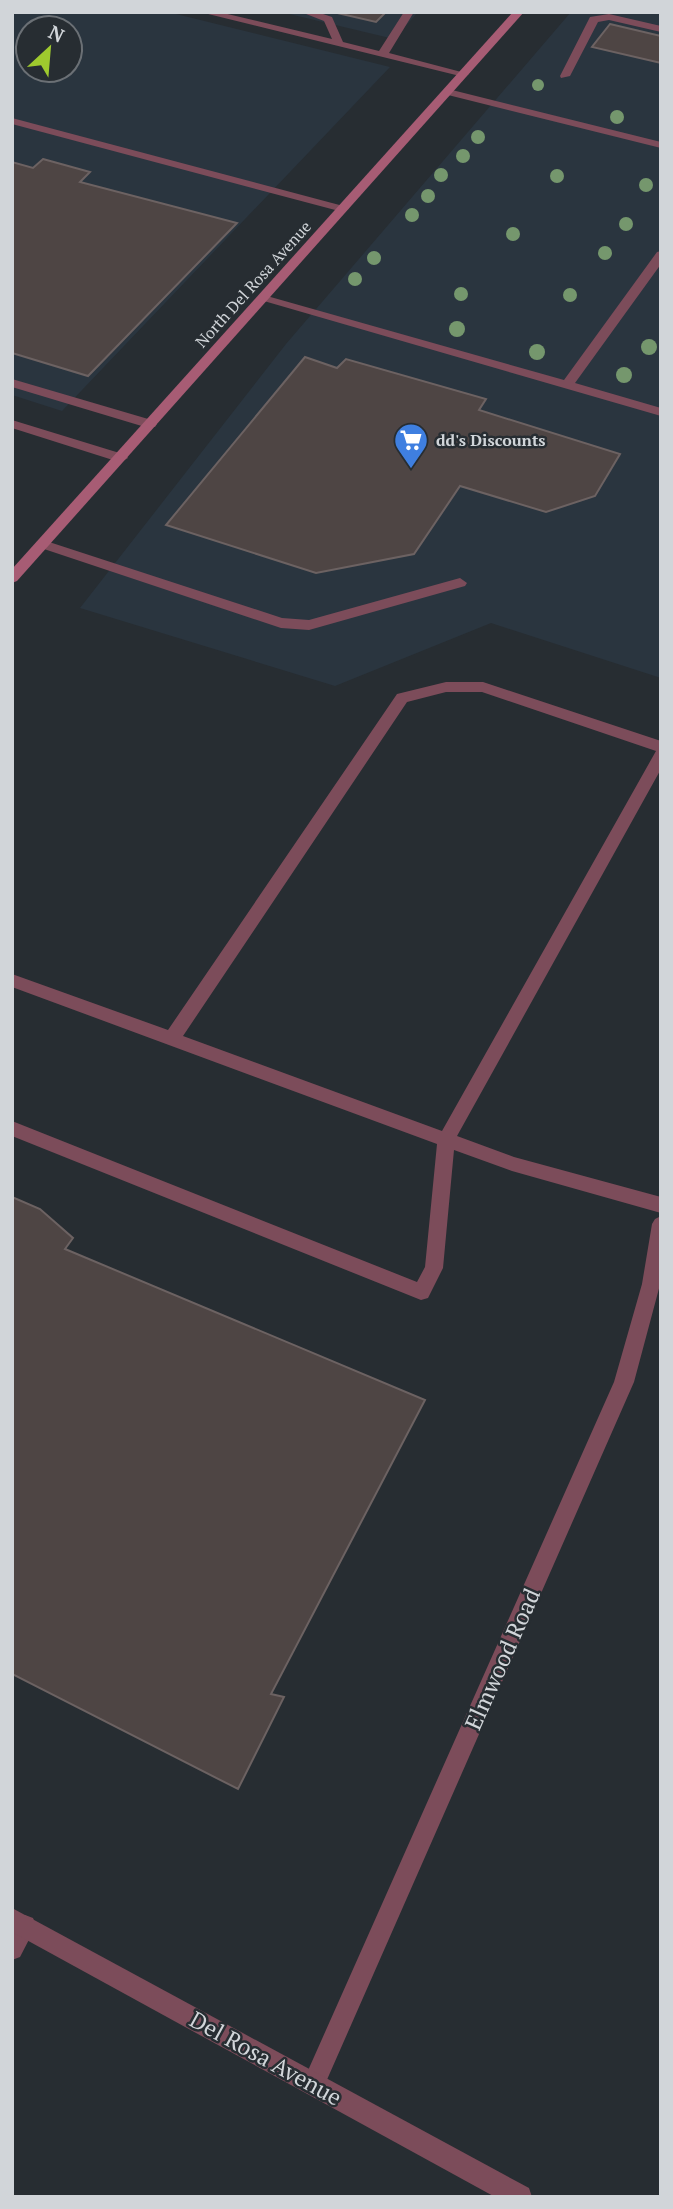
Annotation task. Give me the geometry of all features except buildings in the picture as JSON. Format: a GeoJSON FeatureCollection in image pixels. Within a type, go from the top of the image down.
{"type":"FeatureCollection","features":[{"type":"Feature","properties":{"kind":"main road","name":"North Del Rosa Avenue"},"geometry":{"type":"LineString","coordinates":[[12,578],[519,12]]}},
{"type":"Feature","properties":{"kind":"street"},"geometry":{"type":"LineString","coordinates":[[205,12],[464,74]]}},
{"type":"Feature","properties":{"kind":"street"},"geometry":{"type":"LineString","coordinates":[[306,12],[328,19],[340,44]]}},
{"type":"Feature","properties":{"kind":"street"},"geometry":{"type":"LineString","coordinates":[[382,55],[409,12]]}},
{"type":"Feature","properties":{"kind":"street"},"geometry":{"type":"LineString","coordinates":[[565,76],[594,19],[609,17],[661,29]]}},
{"type":"Feature","properties":{"kind":"street"},"geometry":{"type":"LineString","coordinates":[[447,92],[661,145]]}},
{"type":"Feature","properties":{"kind":"street"},"geometry":{"type":"LineString","coordinates":[[12,121],[343,209]]}},
{"type":"Feature","properties":{"kind":"street"},"geometry":{"type":"LineString","coordinates":[[567,385],[661,255]]}},
{"type":"Feature","properties":{"kind":"street"},"geometry":{"type":"LineString","coordinates":[[263,299],[661,412]]}},
{"type":"Feature","properties":{"kind":"street"},"geometry":{"type":"LineString","coordinates":[[12,383],[150,425]]}},
{"type":"Feature","properties":{"kind":"street"},"geometry":{"type":"LineString","coordinates":[[12,424],[121,458]]}},
{"type":"Feature","properties":{"kind":"street"},"geometry":{"type":"LineString","coordinates":[[43,544],[281,623],[309,625],[460,583]]}},
{"type":"Feature","properties":{"kind":"street"},"geometry":{"type":"LineString","coordinates":[[172,1038],[402,698],[446,687],[483,687],[661,747]]}},
{"type":"Feature","properties":{"kind":"street"},"geometry":{"type":"LineString","coordinates":[[12,1128],[421,1292],[434,1268],[446,1140],[661,755]]}},
{"type":"Feature","properties":{"kind":"street"},"geometry":{"type":"LineString","coordinates":[[12,980],[512,1164],[661,1205]]}},
{"type":"Feature","properties":{"kind":"street","name":"Elmwood Road"},"geometry":{"type":"LineString","coordinates":[[314,2083],[624,1382],[642,1326],[659,1254],[661,1224]]}},
{"type":"Feature","properties":{"kind":"street"},"geometry":{"type":"LineString","coordinates":[[12,1949],[19,1922]]}},
{"type":"Feature","properties":{"kind":"street","name":"Del Rosa Avenue"},"geometry":{"type":"LineString","coordinates":[[19,1922],[520,2197]]}},
{"type":"Feature","properties":{"kind":"shaded area"},"geometry":{"type":"Polygon","coordinates":[[[12,12],[168,12],[390,67],[62,411],[12,395],[12,12]]]}},
{"type":"Feature","properties":{"kind":"shaded area"},"geometry":{"type":"Polygon","coordinates":[[[281,12],[418,12],[394,39],[281,12]]]}},
{"type":"Feature","properties":{"kind":"shaded area"},"geometry":{"type":"Polygon","coordinates":[[[571,12],[661,12],[661,678],[491,623],[335,686],[80,608],[286,344],[571,12]]]}},
{"type":"Feature","properties":{"kind":"place","name":"dd's Discounts"},"geometry":{"type":"Point","coordinates":[411,470]}}]}
